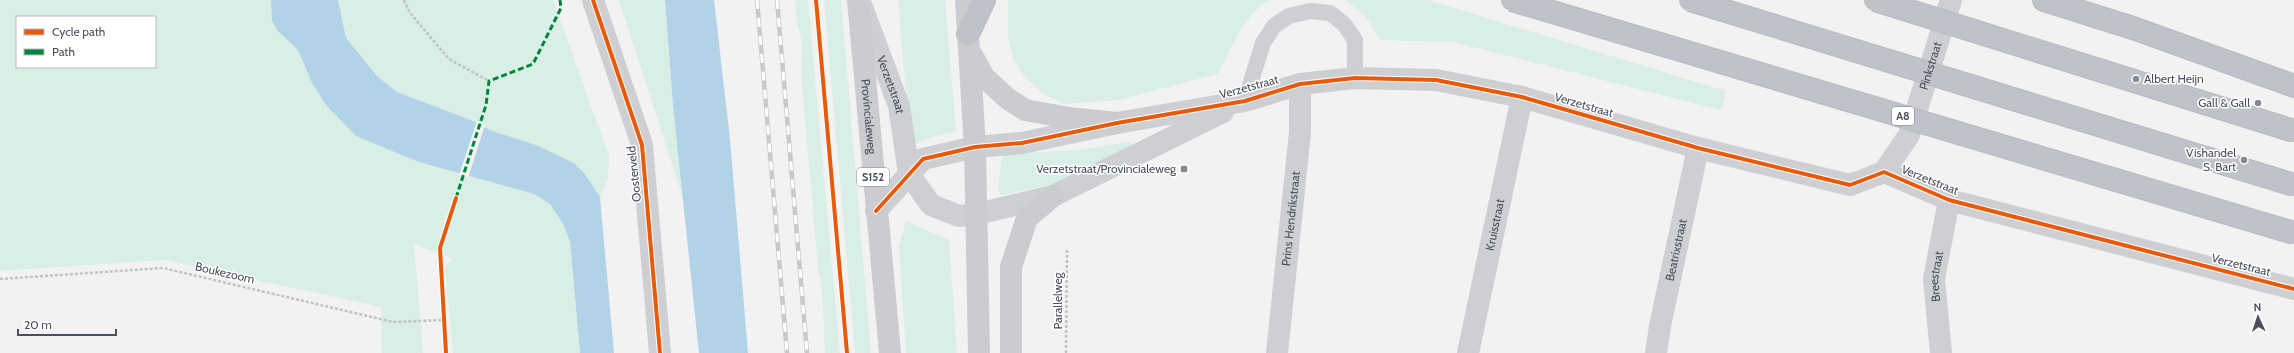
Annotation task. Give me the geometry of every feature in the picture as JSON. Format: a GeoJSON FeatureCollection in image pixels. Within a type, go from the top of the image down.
{"type":"FeatureCollection","features":[{"type":"Feature","properties":{"kind":"highway"},"geometry":{"type":"LineString","coordinates":[[969,43],[984,0]]}},
{"type":"Feature","properties":{"kind":"highway","name":"A8"},"geometry":{"type":"LineString","coordinates":[[1512,0],[2294,233]]}},
{"type":"Feature","properties":{"kind":"highway"},"geometry":{"type":"LineString","coordinates":[[1690,0],[2294,185]]}},
{"type":"Feature","properties":{"kind":"highway"},"geometry":{"type":"LineString","coordinates":[[1875,0],[2294,131]]}},
{"type":"Feature","properties":{"kind":"highway"},"geometry":{"type":"LineString","coordinates":[[2044,0],[2133,28],[2294,86]]}},
{"type":"Feature","properties":{"kind":"main road","name":"Provincialeweg"},"geometry":{"type":"LineString","coordinates":[[859,0],[876,211],[890,353]]}},
{"type":"Feature","properties":{"kind":"main road"},"geometry":{"type":"LineString","coordinates":[[966,0],[975,147],[979,353]]}},
{"type":"Feature","properties":{"kind":"main road"},"geometry":{"type":"LineString","coordinates":[[969,43],[984,77],[1008,99],[1025,110],[1069,118],[1117,123]]}},
{"type":"Feature","properties":{"kind":"main road"},"geometry":{"type":"LineString","coordinates":[[1011,353],[1011,267],[1027,218],[1053,196]]}},
{"type":"Feature","properties":{"kind":"street","name":"Oosterveld"},"geometry":{"type":"LineString","coordinates":[[593,0],[642,146],[660,353]]}},
{"type":"Feature","properties":{"kind":"street","name":"Verzetstraat"},"geometry":{"type":"LineString","coordinates":[[859,0],[899,106],[909,174],[931,204],[959,216],[977,214],[1053,196],[1245,101]]}},
{"type":"Feature","properties":{"kind":"street","name":"Pinkstraat"},"geometry":{"type":"LineString","coordinates":[[1884,172],[1909,135],[1951,0]]}},
{"type":"Feature","properties":{"kind":"street","name":"Verzetstraat"},"geometry":{"type":"LineString","coordinates":[[876,211],[923,159],[975,147],[1022,143],[1117,123],[1245,101],[1300,84],[1355,78],[1436,80],[1522,97],[1698,148],[1850,185],[1884,172],[1949,200],[2294,289]]}},
{"type":"Feature","properties":{"kind":"street","name":"Prins Hendrikstraat"},"geometry":{"type":"LineString","coordinates":[[1277,353],[1300,132],[1300,84]]}},
{"type":"Feature","properties":{"kind":"street","name":"Kruisstraat"},"geometry":{"type":"LineString","coordinates":[[1468,353],[1522,97]]}},
{"type":"Feature","properties":{"kind":"street","name":"Beatrixstraat"},"geometry":{"type":"LineString","coordinates":[[1656,353],[1660,326],[1698,148]]}},
{"type":"Feature","properties":{"kind":"street","name":"Breestraat"},"geometry":{"type":"LineString","coordinates":[[1941,353],[1934,278],[1949,200]]}},
{"type":"Feature","properties":{"kind":"lane","name":"Verzetstraat"},"geometry":{"type":"LineString","coordinates":[[1245,101],[1263,43],[1274,26],[1289,16],[1310,11],[1330,13],[1348,29],[1355,40],[1355,78]]}},
{"type":"Feature","properties":{"kind":"path"},"geometry":{"type":"LineString","coordinates":[[404,0],[410,12],[449,58],[489,82]]}},
{"type":"Feature","properties":{"kind":"path"},"geometry":{"type":"LineString","coordinates":[[443,313],[444,326]]}},
{"type":"Feature","properties":{"kind":"green space"},"geometry":{"type":"Polygon","coordinates":[[[0,0],[271,0],[272,21],[277,30],[298,50],[312,83],[326,105],[455,172],[534,194],[550,204],[562,222],[570,241],[580,353],[453,353],[445,267],[453,259],[414,244],[423,353],[382,353],[381,307],[164,260],[0,271],[0,0]]]}},
{"type":"Feature","properties":{"kind":"green space"},"geometry":{"type":"Polygon","coordinates":[[[338,0],[553,0],[609,156],[608,178],[600,197],[585,174],[574,163],[536,145],[492,131],[471,120],[397,92],[377,76],[346,38],[338,0]]]}},
{"type":"Feature","properties":{"kind":"green space"},"geometry":{"type":"Polygon","coordinates":[[[619,0],[665,0],[673,105],[685,204],[619,0]]]}},
{"type":"Feature","properties":{"kind":"green space"},"geometry":{"type":"Polygon","coordinates":[[[795,0],[808,0],[840,353],[825,353],[823,300],[818,269],[801,73],[802,42],[797,23],[795,0]]]}},
{"type":"Feature","properties":{"kind":"green space"},"geometry":{"type":"Polygon","coordinates":[[[824,0],[841,0],[871,353],[855,353],[824,0]]]}},
{"type":"Feature","properties":{"kind":"green space"},"geometry":{"type":"Polygon","coordinates":[[[898,0],[945,0],[956,132],[931,137],[916,144],[909,129],[898,0]]]}},
{"type":"Feature","properties":{"kind":"green space"},"geometry":{"type":"Polygon","coordinates":[[[1008,0],[1269,0],[1252,15],[1245,24],[1233,43],[1218,74],[1118,100],[1064,104],[1043,94],[1026,78],[1014,61],[1008,36],[1008,0]]]}},
{"type":"Feature","properties":{"kind":"green space"},"geometry":{"type":"Polygon","coordinates":[[[1345,0],[1428,0],[1726,91],[1721,110],[1453,42],[1380,40],[1365,16],[1345,0]]]}},
{"type":"Feature","properties":{"kind":"green space"},"geometry":{"type":"Polygon","coordinates":[[[1127,142],[1132,143],[1132,150],[1054,184],[1001,195],[998,190],[1002,154],[1078,150],[1127,142]]]}},
{"type":"Feature","properties":{"kind":"green space"},"geometry":{"type":"Polygon","coordinates":[[[906,221],[949,240],[957,353],[906,353],[899,246],[906,221]]]}},
{"type":"Feature","properties":{"kind":"water"},"geometry":{"type":"Polygon","coordinates":[[[271,0],[338,0],[346,38],[377,76],[397,92],[471,120],[492,131],[536,145],[574,163],[585,174],[600,197],[614,353],[580,353],[570,241],[562,222],[550,204],[534,194],[419,162],[356,136],[326,105],[312,83],[298,50],[277,30],[272,21],[271,0]]]}},
{"type":"Feature","properties":{"kind":"water"},"geometry":{"type":"Polygon","coordinates":[[[665,0],[714,0],[730,139],[748,353],[699,353],[673,105],[665,0]]]}},
{"type":"Feature","properties":{"kind":"pier"},"geometry":{"type":"Polygon","coordinates":[[[477,121],[485,125],[468,178],[459,175],[477,121]]]}},
{"type":"Feature","properties":{"kind":"railway"},"geometry":{"type":"LineString","coordinates":[[757,0],[787,353]]}},
{"type":"Feature","properties":{"kind":"railway"},"geometry":{"type":"LineString","coordinates":[[777,0],[807,353]]}},
{"type":"Feature","properties":{"kind":"marked path"},"geometry":{"type":"LineString","coordinates":[[456,198],[486,105],[489,81],[533,64],[561,8],[560,0]]}},
{"type":"Feature","properties":{"kind":"cycle path"},"geometry":{"type":"LineString","coordinates":[[593,0],[642,145],[660,353]]}},
{"type":"Feature","properties":{"kind":"cycle path"},"geometry":{"type":"LineString","coordinates":[[816,0],[847,353]]}},
{"type":"Feature","properties":{"kind":"cycle path"},"geometry":{"type":"LineString","coordinates":[[876,211],[923,159],[975,147],[1022,143],[1117,123],[1245,101],[1300,84],[1355,78],[1436,80],[1522,97],[1698,148],[1850,185],[1884,172],[1949,200],[2294,289]]}},
{"type":"Feature","properties":{"kind":"cycle path"},"geometry":{"type":"LineString","coordinates":[[446,353],[440,248],[456,198]]}},
{"type":"Feature","properties":{"kind":"place","name":"Albert Heijn"},"geometry":{"type":"Point","coordinates":[2136,79]}},
{"type":"Feature","properties":{"kind":"place","name":"Gall & Gall"},"geometry":{"type":"Point","coordinates":[2258,103]}},
{"type":"Feature","properties":{"kind":"place","name":"Vishandel S. Bart"},"geometry":{"type":"Point","coordinates":[2244,160]}},
{"type":"Feature","properties":{"kind":"place","name":"Verzetstraat/Provincialeweg"},"geometry":{"type":"Point","coordinates":[1184,169]}}]}
